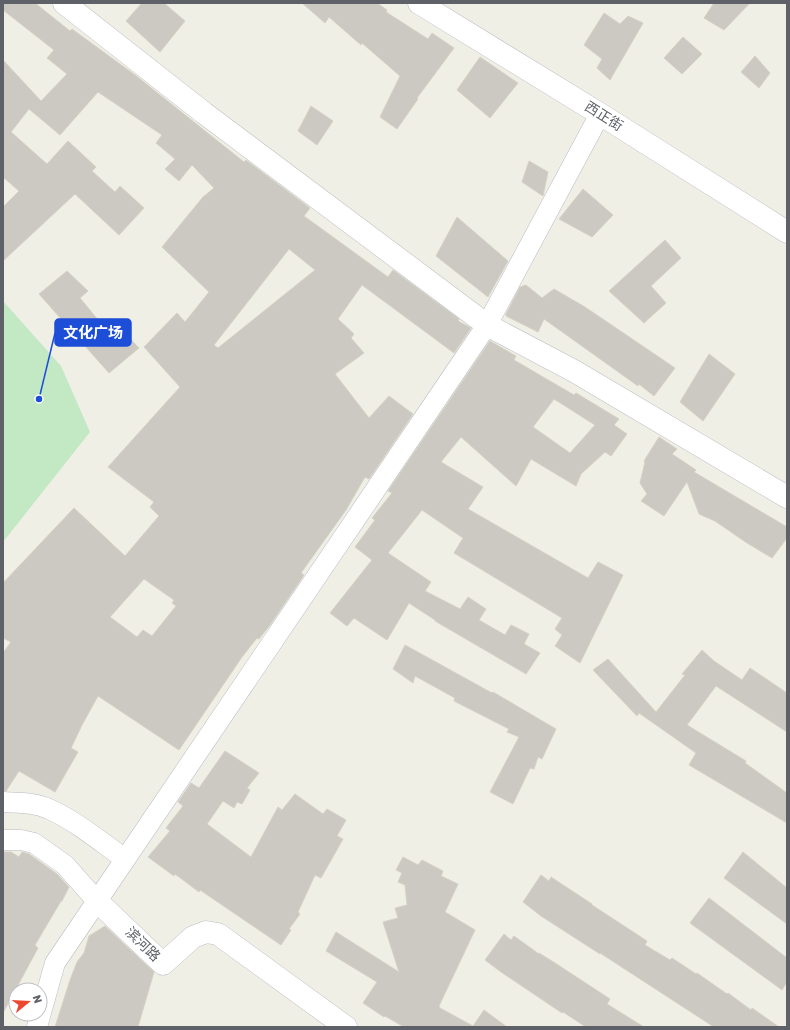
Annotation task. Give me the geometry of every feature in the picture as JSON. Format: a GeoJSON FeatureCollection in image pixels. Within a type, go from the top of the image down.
{"type":"FeatureCollection","features":[{"type":"Feature","properties":{"kind":"main road"},"geometry":{"type":"LineString","coordinates":[[64,3],[204,113],[487,325],[574,371],[787,498]]}},
{"type":"Feature","properties":{"kind":"main road","name":"西正街"},"geometry":{"type":"LineString","coordinates":[[419,3],[600,114],[787,232]]}},
{"type":"Feature","properties":{"kind":"main road","name":"滨河路"},"geometry":{"type":"LineString","coordinates":[[97,901],[163,964],[193,937],[206,932],[218,934],[346,1027]]}},
{"type":"Feature","properties":{"kind":"street"},"geometry":{"type":"LineString","coordinates":[[37,1027],[55,963],[487,325],[600,114]]}},
{"type":"Feature","properties":{"kind":"street"},"geometry":{"type":"LineString","coordinates":[[3,802],[27,803],[48,808],[75,824],[125,859]]}},
{"type":"Feature","properties":{"kind":"street","name":"滨河路"},"geometry":{"type":"LineString","coordinates":[[3,840],[21,840],[34,843],[66,866],[97,901]]}},
{"type":"Feature","properties":{"kind":"green space"},"geometry":{"type":"Polygon","coordinates":[[[3,301],[61,366],[90,432],[3,542],[3,301]]]}},
{"type":"Feature","properties":{"kind":"building"},"geometry":{"type":"Polygon","coordinates":[[[3,3],[35,3],[70,31],[72,29],[135,75],[244,162],[246,160],[310,208],[304,216],[388,277],[393,270],[459,319],[458,321],[471,328],[454,353],[362,285],[338,319],[354,334],[351,338],[364,353],[335,374],[369,418],[389,396],[413,414],[369,479],[365,477],[346,510],[301,573],[304,575],[270,625],[259,639],[257,638],[242,657],[179,750],[98,696],[71,748],[78,752],[55,792],[19,771],[6,791],[3,791],[3,653],[11,642],[3,638],[3,583],[74,508],[125,556],[159,516],[150,507],[154,502],[108,467],[180,387],[144,347],[177,313],[185,322],[209,292],[162,247],[203,197],[214,188],[192,165],[179,181],[165,169],[175,159],[156,143],[162,135],[98,92],[60,135],[29,109],[11,132],[47,164],[68,141],[96,167],[92,171],[115,192],[120,186],[144,208],[119,235],[75,194],[3,261],[3,207],[19,191],[3,177],[3,60],[41,101],[67,74],[47,58],[54,50],[3,10],[3,3]],[[289,249],[214,345],[218,348],[315,270],[289,249]],[[144,579],[110,617],[137,637],[143,630],[152,636],[176,606],[172,603],[174,600],[144,579]]]}},
{"type":"Feature","properties":{"kind":"building"},"geometry":{"type":"Polygon","coordinates":[[[142,3],[164,3],[185,21],[160,52],[126,21],[142,3]]]}},
{"type":"Feature","properties":{"kind":"building"},"geometry":{"type":"Polygon","coordinates":[[[302,3],[377,3],[387,10],[386,12],[428,39],[432,33],[454,48],[417,98],[418,99],[397,129],[380,117],[400,76],[329,17],[325,23],[302,3]]]}},
{"type":"Feature","properties":{"kind":"building"},"geometry":{"type":"Polygon","coordinates":[[[714,3],[750,3],[724,30],[704,18],[714,3]]]}},
{"type":"Feature","properties":{"kind":"building"},"geometry":{"type":"Polygon","coordinates":[[[604,13],[620,24],[628,16],[643,23],[610,80],[597,68],[602,59],[584,45],[604,13]]]}},
{"type":"Feature","properties":{"kind":"building"},"geometry":{"type":"Polygon","coordinates":[[[683,37],[702,54],[682,74],[664,58],[683,37]]]}},
{"type":"Feature","properties":{"kind":"building"},"geometry":{"type":"Polygon","coordinates":[[[755,56],[770,73],[759,88],[741,72],[755,56]]]}},
{"type":"Feature","properties":{"kind":"building"},"geometry":{"type":"Polygon","coordinates":[[[480,57],[518,83],[490,118],[457,90],[480,57]]]}},
{"type":"Feature","properties":{"kind":"building"},"geometry":{"type":"Polygon","coordinates":[[[311,106],[333,121],[317,145],[298,131],[311,106]]]}},
{"type":"Feature","properties":{"kind":"building"},"geometry":{"type":"Polygon","coordinates":[[[529,161],[548,172],[543,196],[522,182],[529,161]]]}},
{"type":"Feature","properties":{"kind":"building"},"geometry":{"type":"Polygon","coordinates":[[[583,189],[613,215],[592,237],[559,219],[583,189]]]}},
{"type":"Feature","properties":{"kind":"building"},"geometry":{"type":"Polygon","coordinates":[[[457,217],[508,261],[488,297],[436,256],[457,217]]]}},
{"type":"Feature","properties":{"kind":"building"},"geometry":{"type":"Polygon","coordinates":[[[665,240],[681,258],[651,286],[666,303],[644,323],[609,291],[665,240]]]}},
{"type":"Feature","properties":{"kind":"building"},"geometry":{"type":"Polygon","coordinates":[[[67,271],[88,291],[80,298],[103,326],[110,318],[139,348],[109,373],[39,294],[67,271]]]}},
{"type":"Feature","properties":{"kind":"building"},"geometry":{"type":"Polygon","coordinates":[[[526,285],[542,298],[554,289],[585,307],[675,368],[654,396],[639,384],[638,386],[544,319],[538,332],[506,316],[520,287],[526,285]]]}},
{"type":"Feature","properties":{"kind":"building"},"geometry":{"type":"Polygon","coordinates":[[[490,341],[516,356],[514,360],[574,395],[576,393],[619,419],[614,425],[627,434],[611,456],[605,452],[581,474],[576,486],[531,459],[516,486],[461,437],[441,462],[483,487],[468,509],[588,578],[598,562],[623,575],[580,663],[555,646],[562,635],[555,629],[562,618],[454,553],[463,538],[422,510],[388,553],[431,582],[425,591],[460,609],[468,597],[486,609],[479,620],[505,635],[511,625],[529,634],[524,644],[540,653],[526,674],[435,621],[409,603],[387,640],[354,618],[347,626],[330,613],[372,560],[355,547],[375,520],[372,518],[392,493],[388,491],[490,341]],[[554,399],[533,427],[570,453],[595,425],[554,399]]]}},
{"type":"Feature","properties":{"kind":"building"},"geometry":{"type":"Polygon","coordinates":[[[709,354],[735,374],[703,421],[680,402],[709,354]]]}},
{"type":"Feature","properties":{"kind":"building"},"geometry":{"type":"Polygon","coordinates":[[[659,437],[677,449],[672,454],[696,470],[694,472],[787,527],[787,538],[772,558],[715,521],[699,514],[687,482],[664,516],[641,501],[647,494],[640,483],[644,461],[659,437]]]}},
{"type":"Feature","properties":{"kind":"building"},"geometry":{"type":"Polygon","coordinates":[[[405,645],[492,693],[493,692],[556,729],[542,759],[538,757],[534,769],[530,768],[513,804],[490,792],[519,737],[507,732],[509,729],[454,701],[455,698],[415,676],[413,683],[393,669],[405,645]]]}},
{"type":"Feature","properties":{"kind":"building"},"geometry":{"type":"Polygon","coordinates":[[[702,650],[714,661],[742,680],[750,668],[787,693],[787,732],[716,686],[687,725],[746,761],[745,763],[787,793],[787,823],[689,765],[696,753],[639,713],[637,716],[593,670],[608,659],[656,712],[685,675],[682,674],[702,650]]]}},
{"type":"Feature","properties":{"kind":"building"},"geometry":{"type":"Polygon","coordinates":[[[225,751],[259,773],[247,788],[250,790],[242,804],[237,802],[234,808],[223,801],[207,824],[251,857],[278,807],[282,810],[295,794],[323,814],[327,809],[346,820],[337,836],[343,839],[321,878],[315,875],[298,912],[300,914],[289,929],[291,930],[281,945],[200,890],[199,892],[175,874],[174,876],[148,857],[170,831],[166,828],[183,806],[178,802],[191,783],[199,788],[225,751]]]}},
{"type":"Feature","properties":{"kind":"building"},"geometry":{"type":"Polygon","coordinates":[[[3,852],[11,852],[19,857],[22,852],[29,854],[57,874],[69,887],[35,945],[38,948],[20,982],[8,982],[8,1004],[3,1013],[3,852]]]}},
{"type":"Feature","properties":{"kind":"building"},"geometry":{"type":"Polygon","coordinates":[[[743,852],[787,888],[787,924],[724,878],[743,852]]]}},
{"type":"Feature","properties":{"kind":"building"},"geometry":{"type":"Polygon","coordinates":[[[403,857],[418,865],[422,860],[443,871],[441,876],[458,884],[445,912],[475,930],[439,1006],[440,1008],[473,1026],[484,1010],[507,1027],[404,1027],[385,1016],[384,1017],[363,1003],[377,982],[326,951],[336,932],[399,972],[383,922],[398,918],[395,908],[407,905],[405,885],[398,882],[402,873],[396,870],[403,857]]]}},
{"type":"Feature","properties":{"kind":"building"},"geometry":{"type":"Polygon","coordinates":[[[541,875],[549,881],[551,877],[647,941],[645,945],[670,960],[672,958],[696,974],[697,973],[751,1010],[752,1008],[779,1027],[714,1027],[541,916],[523,902],[541,875]]]}},
{"type":"Feature","properties":{"kind":"building"},"geometry":{"type":"Polygon","coordinates":[[[709,898],[787,958],[787,982],[782,990],[690,923],[709,898]]]}},
{"type":"Feature","properties":{"kind":"building"},"geometry":{"type":"Polygon","coordinates":[[[105,926],[154,972],[138,1027],[55,1027],[70,980],[77,962],[84,953],[89,936],[105,926]]]}},
{"type":"Feature","properties":{"kind":"building"},"geometry":{"type":"Polygon","coordinates":[[[504,934],[511,940],[514,936],[539,954],[610,999],[607,1004],[644,1027],[586,1027],[563,1012],[562,1013],[485,960],[504,934]]]}},
{"type":"Feature","properties":{"kind":"place","name":"文化广场"},"geometry":{"type":"Point","coordinates":[39,399]}}]}
